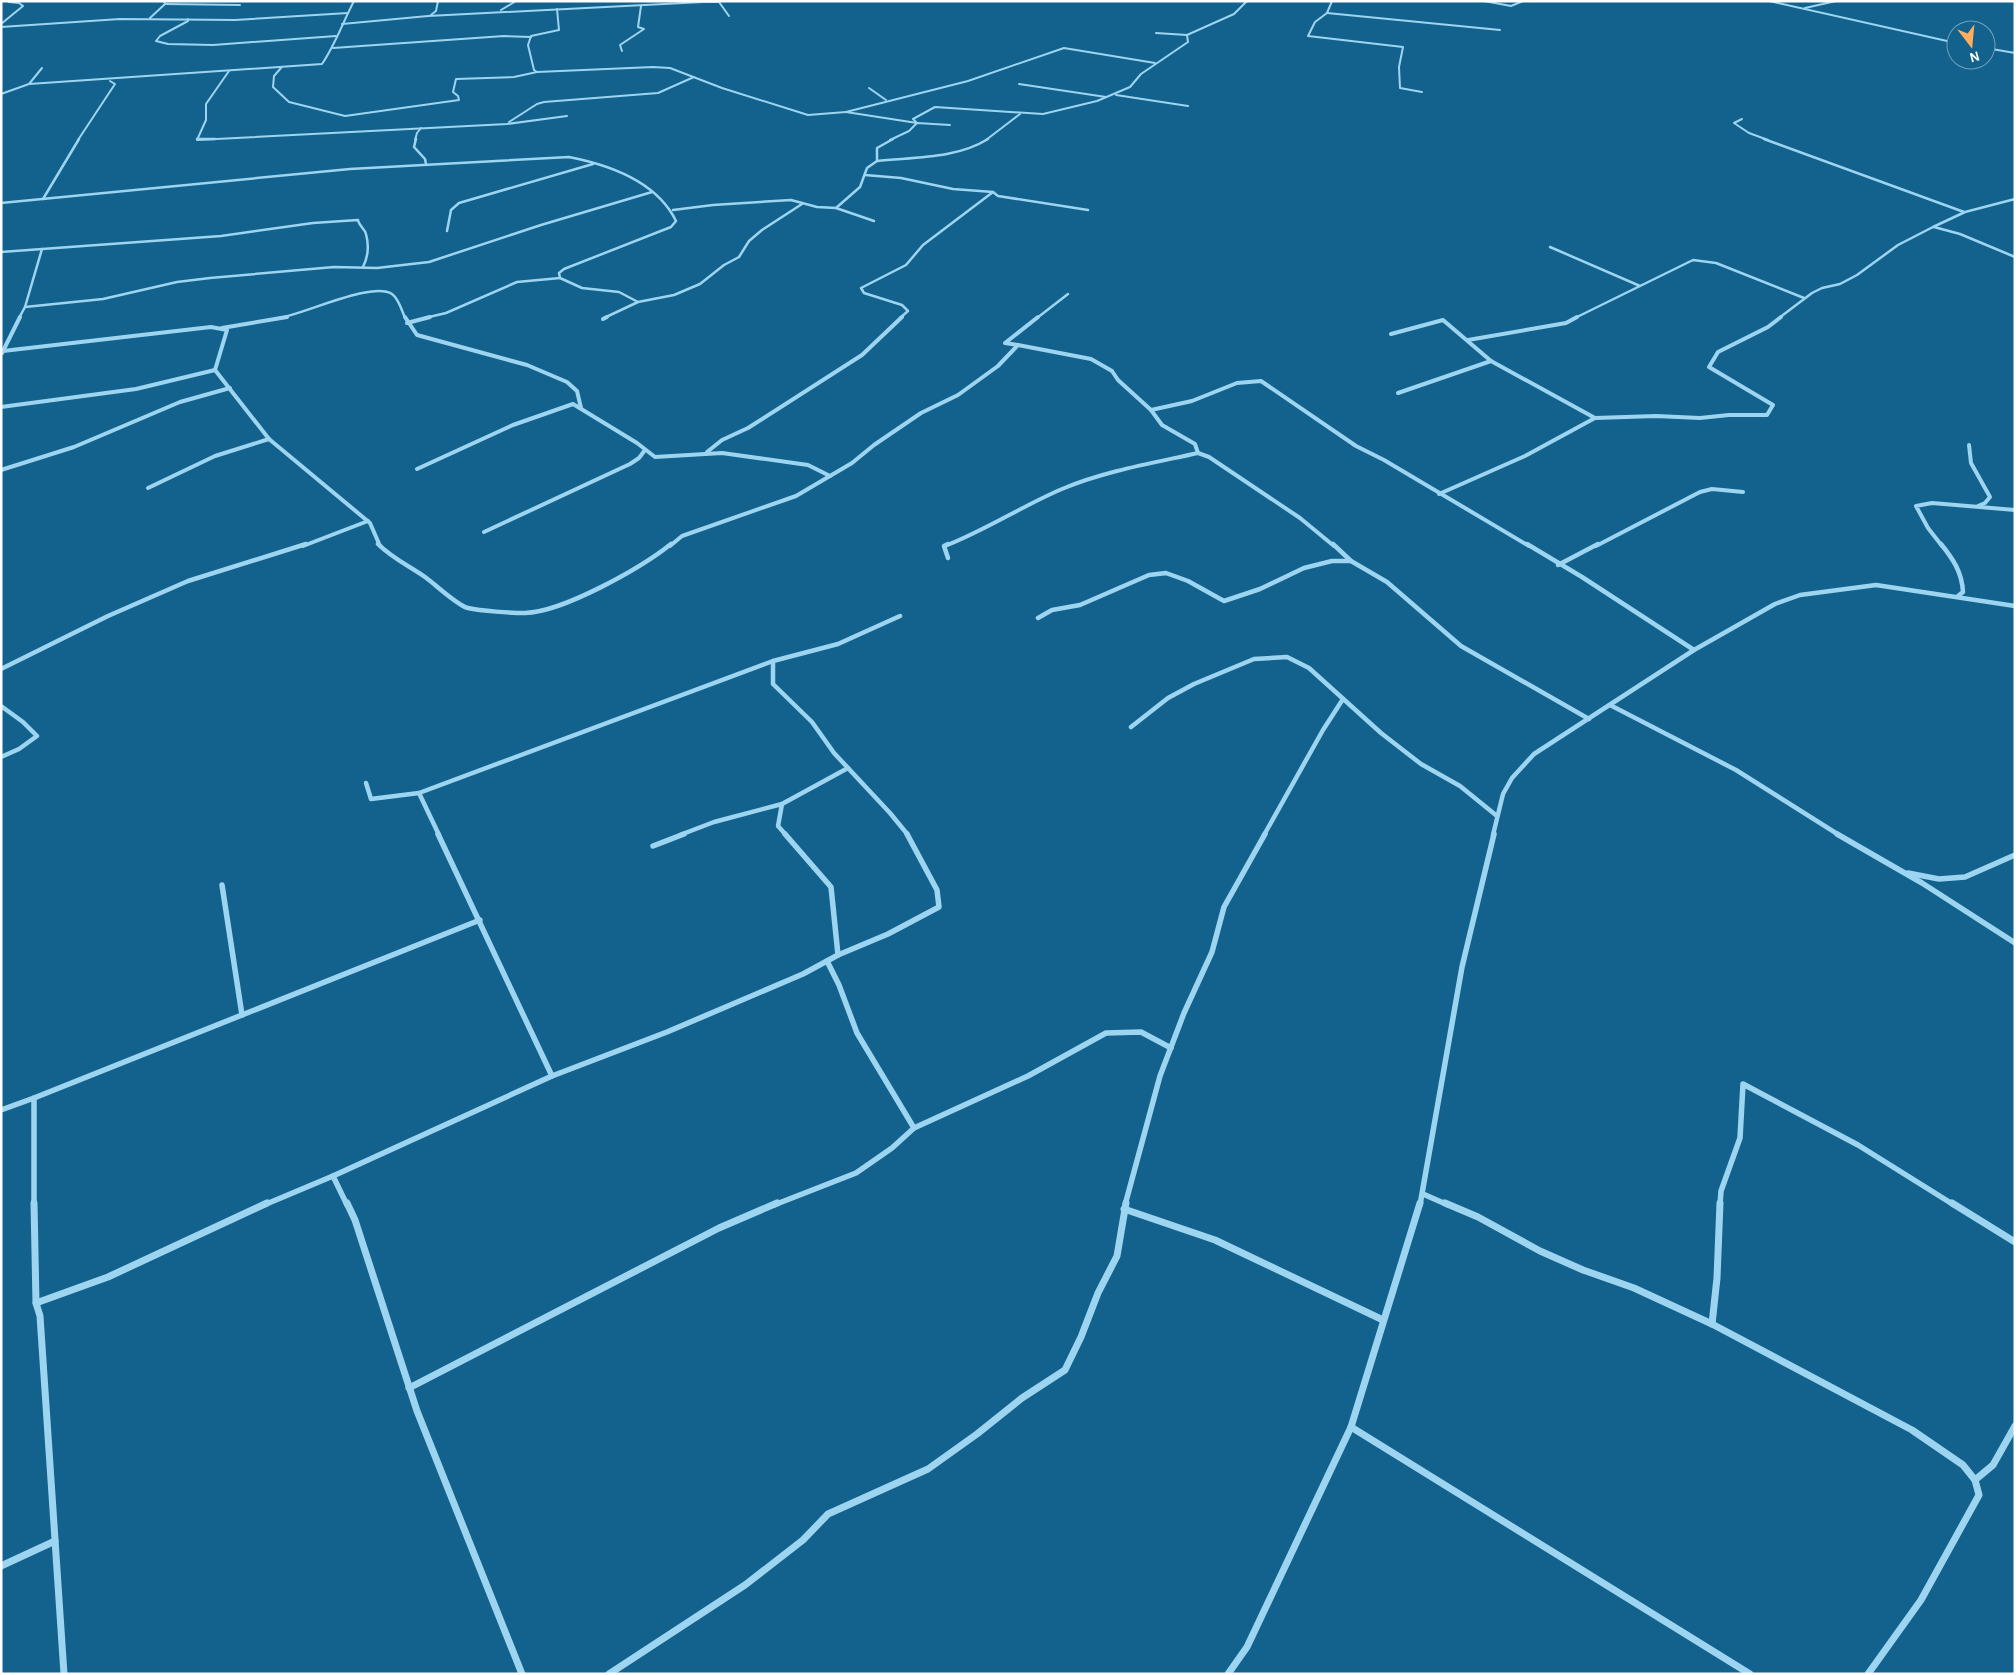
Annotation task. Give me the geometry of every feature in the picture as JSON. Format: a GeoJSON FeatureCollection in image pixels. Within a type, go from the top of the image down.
{"type":"FeatureCollection","features":[{"type":"Feature","properties":{"kind":"street"},"geometry":{"type":"LineString","coordinates":[[1,3],[19,1]]}},
{"type":"Feature","properties":{"kind":"street"},"geometry":{"type":"LineString","coordinates":[[1,94],[29,84],[322,64],[333,48],[336,36],[354,1]]}},
{"type":"Feature","properties":{"kind":"street"},"geometry":{"type":"LineString","coordinates":[[428,16],[436,11],[438,1]]}},
{"type":"Feature","properties":{"kind":"street"},"geometry":{"type":"LineString","coordinates":[[488,13],[508,8],[516,1]]}},
{"type":"Feature","properties":{"kind":"street"},"geometry":{"type":"LineString","coordinates":[[1156,33],[1188,35],[1193,31],[1233,15],[1242,9],[1247,1]]}},
{"type":"Feature","properties":{"kind":"street"},"geometry":{"type":"LineString","coordinates":[[1332,1],[1327,13],[1315,22],[1308,36],[1403,47],[1399,67],[1400,88],[1422,92]]}},
{"type":"Feature","properties":{"kind":"street"},"geometry":{"type":"LineString","coordinates":[[1484,1],[1511,6],[1523,1]]}},
{"type":"Feature","properties":{"kind":"street"},"geometry":{"type":"LineString","coordinates":[[1769,1],[1946,41]]}},
{"type":"Feature","properties":{"kind":"street"},"geometry":{"type":"LineString","coordinates":[[1801,8],[1836,1]]}},
{"type":"Feature","properties":{"kind":"street"},"geometry":{"type":"LineString","coordinates":[[1,26],[23,6],[19,3],[9,2]]}},
{"type":"Feature","properties":{"kind":"street"},"geometry":{"type":"LineString","coordinates":[[150,18],[165,2],[240,4]]}},
{"type":"Feature","properties":{"kind":"street"},"geometry":{"type":"LineString","coordinates":[[342,24],[428,16],[719,2],[729,16]]}},
{"type":"Feature","properties":{"kind":"street"},"geometry":{"type":"LineString","coordinates":[[622,51],[620,45],[644,29],[638,27],[641,6]]}},
{"type":"Feature","properties":{"kind":"street"},"geometry":{"type":"LineString","coordinates":[[333,48],[375,43],[504,36],[531,37],[535,34],[559,30],[557,9]]}},
{"type":"Feature","properties":{"kind":"street"},"geometry":{"type":"LineString","coordinates":[[1,26],[150,18],[235,20],[348,13]]}},
{"type":"Feature","properties":{"kind":"street"},"geometry":{"type":"LineString","coordinates":[[1327,13],[1500,30]]}},
{"type":"Feature","properties":{"kind":"street"},"geometry":{"type":"LineString","coordinates":[[188,19],[188,21],[160,36],[156,41],[160,44],[172,45],[213,45],[336,36]]}},
{"type":"Feature","properties":{"kind":"street"},"geometry":{"type":"LineString","coordinates":[[917,123],[914,119],[935,108],[1043,114],[1115,95],[1130,87],[1141,74],[1155,63],[1188,42],[1188,35]]}},
{"type":"Feature","properties":{"kind":"street"},"geometry":{"type":"LineString","coordinates":[[531,37],[528,45],[534,70],[537,72]]}},
{"type":"Feature","properties":{"kind":"street"},"geometry":{"type":"LineString","coordinates":[[281,68],[274,76],[273,87],[289,102],[345,116],[459,100],[458,96],[453,92],[456,79],[514,77],[537,72],[653,67],[670,68],[773,105],[808,115],[846,112],[886,100],[968,81],[1064,48],[1155,63]]}},
{"type":"Feature","properties":{"kind":"street"},"geometry":{"type":"LineString","coordinates":[[1996,50],[2015,53]]}},
{"type":"Feature","properties":{"kind":"street"},"geometry":{"type":"LineString","coordinates":[[29,84],[42,68]]}},
{"type":"Feature","properties":{"kind":"street"},"geometry":{"type":"LineString","coordinates":[[228,71],[206,104],[206,120],[197,140],[507,124],[567,116]]}},
{"type":"Feature","properties":{"kind":"street"},"geometry":{"type":"LineString","coordinates":[[507,124],[537,104],[544,102],[658,92],[694,77]]}},
{"type":"Feature","properties":{"kind":"street"},"geometry":{"type":"LineString","coordinates":[[43,200],[84,130],[115,84],[108,80]]}},
{"type":"Feature","properties":{"kind":"street"},"geometry":{"type":"LineString","coordinates":[[1019,84],[1106,97]]}},
{"type":"Feature","properties":{"kind":"street"},"geometry":{"type":"LineString","coordinates":[[869,88],[886,100]]}},
{"type":"Feature","properties":{"kind":"street"},"geometry":{"type":"LineString","coordinates":[[1115,95],[1188,106]]}},
{"type":"Feature","properties":{"kind":"street"},"geometry":{"type":"LineString","coordinates":[[846,112],[917,123],[950,125]]}},
{"type":"Feature","properties":{"kind":"street"},"geometry":{"type":"LineString","coordinates":[[836,208],[860,187],[867,168],[877,161],[940,156],[973,148],[1007,128],[1020,114]]}},
{"type":"Feature","properties":{"kind":"street"},"geometry":{"type":"LineString","coordinates":[[1742,120],[1734,123],[1764,140],[1965,212]]}},
{"type":"Feature","properties":{"kind":"street"},"geometry":{"type":"LineString","coordinates":[[877,161],[877,148],[885,142],[908,133],[917,123]]}},
{"type":"Feature","properties":{"kind":"street"},"geometry":{"type":"LineString","coordinates":[[422,128],[417,133],[414,147],[425,159],[426,164]]}},
{"type":"Feature","properties":{"kind":"street"},"geometry":{"type":"LineString","coordinates":[[1,202],[43,200],[341,170],[569,157],[584,159],[593,164],[632,177],[673,210],[676,221],[671,227],[564,269],[558,275],[560,278]]}},
{"type":"Feature","properties":{"kind":"street"},"geometry":{"type":"LineString","coordinates":[[447,231],[451,210],[459,203],[593,164]]}},
{"type":"Feature","properties":{"kind":"street"},"geometry":{"type":"LineString","coordinates":[[865,175],[902,178],[953,189],[993,192],[998,196],[1088,210]]}},
{"type":"Feature","properties":{"kind":"street"},"geometry":{"type":"LineString","coordinates":[[25,307],[103,299],[177,282],[210,278],[334,267],[377,268],[429,262],[541,225],[652,192]]}},
{"type":"Feature","properties":{"kind":"street"},"geometry":{"type":"LineString","coordinates":[[707,452],[722,440],[748,428],[862,355],[908,311],[902,304],[864,293],[861,288],[906,264],[923,245],[993,192]]}},
{"type":"Feature","properties":{"kind":"street"},"geometry":{"type":"LineString","coordinates":[[1440,494],[1525,456],[1595,418],[1656,416],[1700,418],[1729,415],[1767,415],[1773,405],[1709,367],[1718,352],[1768,327],[1804,298],[1822,288],[1840,284],[1857,276],[1898,246],[1933,226],[1965,212],[2015,199]]}},
{"type":"Feature","properties":{"kind":"street"},"geometry":{"type":"LineString","coordinates":[[673,210],[768,200],[792,200],[802,204],[836,208],[874,221]]}},
{"type":"Feature","properties":{"kind":"street"},"geometry":{"type":"LineString","coordinates":[[603,320],[638,302],[674,295],[700,284],[724,265],[739,257],[749,241],[762,230],[802,204]]}},
{"type":"Feature","properties":{"kind":"street"},"geometry":{"type":"LineString","coordinates":[[1,252],[220,236],[313,223],[358,220],[359,225],[366,233],[369,250],[363,267]]}},
{"type":"Feature","properties":{"kind":"street"},"geometry":{"type":"LineString","coordinates":[[1933,226],[1960,234],[2015,257]]}},
{"type":"Feature","properties":{"kind":"street"},"geometry":{"type":"LineString","coordinates":[[1550,247],[1640,286]]}},
{"type":"Feature","properties":{"kind":"street"},"geometry":{"type":"LineString","coordinates":[[2,353],[25,307],[42,249]]}},
{"type":"Feature","properties":{"kind":"street"},"geometry":{"type":"LineString","coordinates":[[1468,340],[1566,323],[1615,297],[1693,260],[1716,263],[1804,298]]}},
{"type":"Feature","properties":{"kind":"street"},"geometry":{"type":"LineString","coordinates":[[407,323],[453,310],[517,282],[560,278],[582,288],[619,292],[638,302]]}},
{"type":"Feature","properties":{"kind":"street"},"geometry":{"type":"LineString","coordinates":[[2,353],[211,327],[222,328],[294,316],[349,296],[380,292],[392,294],[396,298],[407,323],[416,335],[522,363],[567,382],[576,388],[581,408]]}},
{"type":"Feature","properties":{"kind":"street"},"geometry":{"type":"LineString","coordinates":[[1068,294],[1005,343],[1091,359],[1101,363],[1112,371],[1118,380],[1151,410],[1162,425],[1176,431],[1195,444],[1198,453]]}},
{"type":"Feature","properties":{"kind":"street"},"geometry":{"type":"LineString","coordinates":[[1391,334],[1443,320],[1491,361],[1595,418]]}},
{"type":"Feature","properties":{"kind":"street"},"geometry":{"type":"LineString","coordinates":[[215,370],[227,330],[222,328]]}},
{"type":"Feature","properties":{"kind":"street"},"geometry":{"type":"LineString","coordinates":[[215,370],[268,439],[368,521],[377,543],[390,556],[425,577],[466,608],[525,613],[547,609],[588,593],[650,561],[682,536],[796,496],[852,463],[874,445],[896,432],[921,413],[958,395],[998,366],[1018,345]]}},
{"type":"Feature","properties":{"kind":"street"},"geometry":{"type":"LineString","coordinates":[[1398,393],[1491,361]]}},
{"type":"Feature","properties":{"kind":"street"},"geometry":{"type":"LineString","coordinates":[[1,407],[129,391],[190,378],[215,370]]}},
{"type":"Feature","properties":{"kind":"street"},"geometry":{"type":"LineString","coordinates":[[1151,410],[1196,399],[1253,379],[1261,381],[1356,446],[1384,460],[1582,578],[1694,650]]}},
{"type":"Feature","properties":{"kind":"street"},"geometry":{"type":"LineString","coordinates":[[1,470],[95,439],[121,426],[211,391],[230,388]]}},
{"type":"Feature","properties":{"kind":"street"},"geometry":{"type":"LineString","coordinates":[[417,469],[447,457],[486,436],[553,407],[573,404],[638,443],[644,450],[655,457]]}},
{"type":"Feature","properties":{"kind":"street"},"geometry":{"type":"LineString","coordinates":[[148,488],[215,456],[268,439]]}},
{"type":"Feature","properties":{"kind":"street"},"geometry":{"type":"LineString","coordinates":[[1969,445],[1968,459],[1972,471],[1986,486],[1990,497],[1985,503],[1978,506]]}},
{"type":"Feature","properties":{"kind":"street"},"geometry":{"type":"LineString","coordinates":[[639,458],[644,450]]}},
{"type":"Feature","properties":{"kind":"street"},"geometry":{"type":"LineString","coordinates":[[484,532],[639,458],[651,456],[674,457],[707,452],[722,453],[808,466],[830,476]]}},
{"type":"Feature","properties":{"kind":"street"},"geometry":{"type":"LineString","coordinates":[[948,558],[944,546],[972,535],[1062,489],[1106,474],[1198,453],[1209,457],[1307,522],[1330,540],[1351,561],[1387,582],[1461,646],[1589,719]]}},
{"type":"Feature","properties":{"kind":"street"},"geometry":{"type":"LineString","coordinates":[[1558,565],[1700,492],[1712,489],[1743,492]]}},
{"type":"Feature","properties":{"kind":"street"},"geometry":{"type":"LineString","coordinates":[[1958,596],[1963,592],[1964,582],[1959,568],[1952,556],[1928,528],[1916,506],[1932,503],[2015,510]]}},
{"type":"Feature","properties":{"kind":"street"},"geometry":{"type":"LineString","coordinates":[[1,669],[116,612],[188,581],[299,547],[368,521]]}},
{"type":"Feature","properties":{"kind":"street"},"geometry":{"type":"LineString","coordinates":[[1038,618],[1052,610],[1080,605],[1149,575],[1166,573],[1188,581],[1224,602],[1260,589],[1304,568],[1332,561],[1351,561]]}},
{"type":"Feature","properties":{"kind":"street"},"geometry":{"type":"LineString","coordinates":[[1228,1674],[1247,1647],[1351,1427],[1423,1194],[1462,967],[1497,816],[1503,794],[1512,778],[1534,754],[1694,650],[1775,604],[1800,595],[1876,585],[2015,606]]}},
{"type":"Feature","properties":{"kind":"street"},"geometry":{"type":"LineString","coordinates":[[366,783],[371,799],[419,792],[774,661],[838,644],[900,616]]}},
{"type":"Feature","properties":{"kind":"street"},"geometry":{"type":"LineString","coordinates":[[1131,727],[1168,698],[1194,684],[1254,659],[1287,657],[1309,668],[1421,764],[1460,786],[1497,816]]}},
{"type":"Feature","properties":{"kind":"street"},"geometry":{"type":"LineString","coordinates":[[36,1303],[108,1277],[265,1204],[333,1176],[552,1076],[667,1032],[803,974],[838,955],[888,934],[939,907],[938,890],[907,834],[848,768],[812,722],[774,684],[774,661]]}},
{"type":"Feature","properties":{"kind":"street"},"geometry":{"type":"LineString","coordinates":[[609,1674],[745,1585],[803,1540],[828,1514],[928,1469],[977,1434],[1022,1398],[1065,1370],[1081,1337],[1098,1293],[1117,1256],[1124,1209],[1160,1076],[1184,1013],[1212,952],[1224,907],[1323,730],[1343,699]]}},
{"type":"Feature","properties":{"kind":"street"},"geometry":{"type":"LineString","coordinates":[[1610,705],[1736,770],[1820,824],[1903,872],[2015,943]]}},
{"type":"Feature","properties":{"kind":"street"},"geometry":{"type":"LineString","coordinates":[[1,706],[23,722],[37,736],[19,749],[1,756]]}},
{"type":"Feature","properties":{"kind":"street"},"geometry":{"type":"LineString","coordinates":[[653,846],[714,822],[782,804],[848,768]]}},
{"type":"Feature","properties":{"kind":"street"},"geometry":{"type":"LineString","coordinates":[[419,792],[552,1076]]}},
{"type":"Feature","properties":{"kind":"street"},"geometry":{"type":"LineString","coordinates":[[782,804],[778,826],[831,887],[838,955]]}},
{"type":"Feature","properties":{"kind":"street"},"geometry":{"type":"LineString","coordinates":[[1903,872],[1939,879],[1966,877],[2015,855]]}},
{"type":"Feature","properties":{"kind":"street"},"geometry":{"type":"LineString","coordinates":[[222,885],[242,1015]]}},
{"type":"Feature","properties":{"kind":"street"},"geometry":{"type":"LineString","coordinates":[[1,1110],[480,920]]}},
{"type":"Feature","properties":{"kind":"street"},"geometry":{"type":"LineString","coordinates":[[827,961],[839,985],[857,1033],[914,1128]]}},
{"type":"Feature","properties":{"kind":"street"},"geometry":{"type":"LineString","coordinates":[[410,1388],[719,1228],[856,1173],[892,1148],[914,1128],[1028,1076],[1106,1033],[1141,1032],[1171,1048]]}},
{"type":"Feature","properties":{"kind":"street"},"geometry":{"type":"LineString","coordinates":[[1712,1324],[1717,1278],[1721,1191],[1740,1138],[1743,1084],[1858,1145],[2015,1242]]}},
{"type":"Feature","properties":{"kind":"street"},"geometry":{"type":"LineString","coordinates":[[34,1098],[33,1150],[36,1303],[40,1316],[64,1674]]}},
{"type":"Feature","properties":{"kind":"street"},"geometry":{"type":"LineString","coordinates":[[333,1176],[355,1220],[424,1429],[522,1674]]}},
{"type":"Feature","properties":{"kind":"street"},"geometry":{"type":"LineString","coordinates":[[1423,1194],[1478,1217],[1540,1251],[1584,1270],[1634,1288],[1712,1324],[1912,1430],[1963,1465],[1975,1480],[1979,1495],[1926,1592],[1868,1674]]}},
{"type":"Feature","properties":{"kind":"street"},"geometry":{"type":"LineString","coordinates":[[1124,1209],[1215,1240],[1384,1320]]}},
{"type":"Feature","properties":{"kind":"street"},"geometry":{"type":"LineString","coordinates":[[1975,1480],[1993,1465],[2015,1426]]}},
{"type":"Feature","properties":{"kind":"street"},"geometry":{"type":"LineString","coordinates":[[1351,1427],[1750,1674]]}},
{"type":"Feature","properties":{"kind":"street"},"geometry":{"type":"LineString","coordinates":[[1,1566],[55,1541]]}}]}
